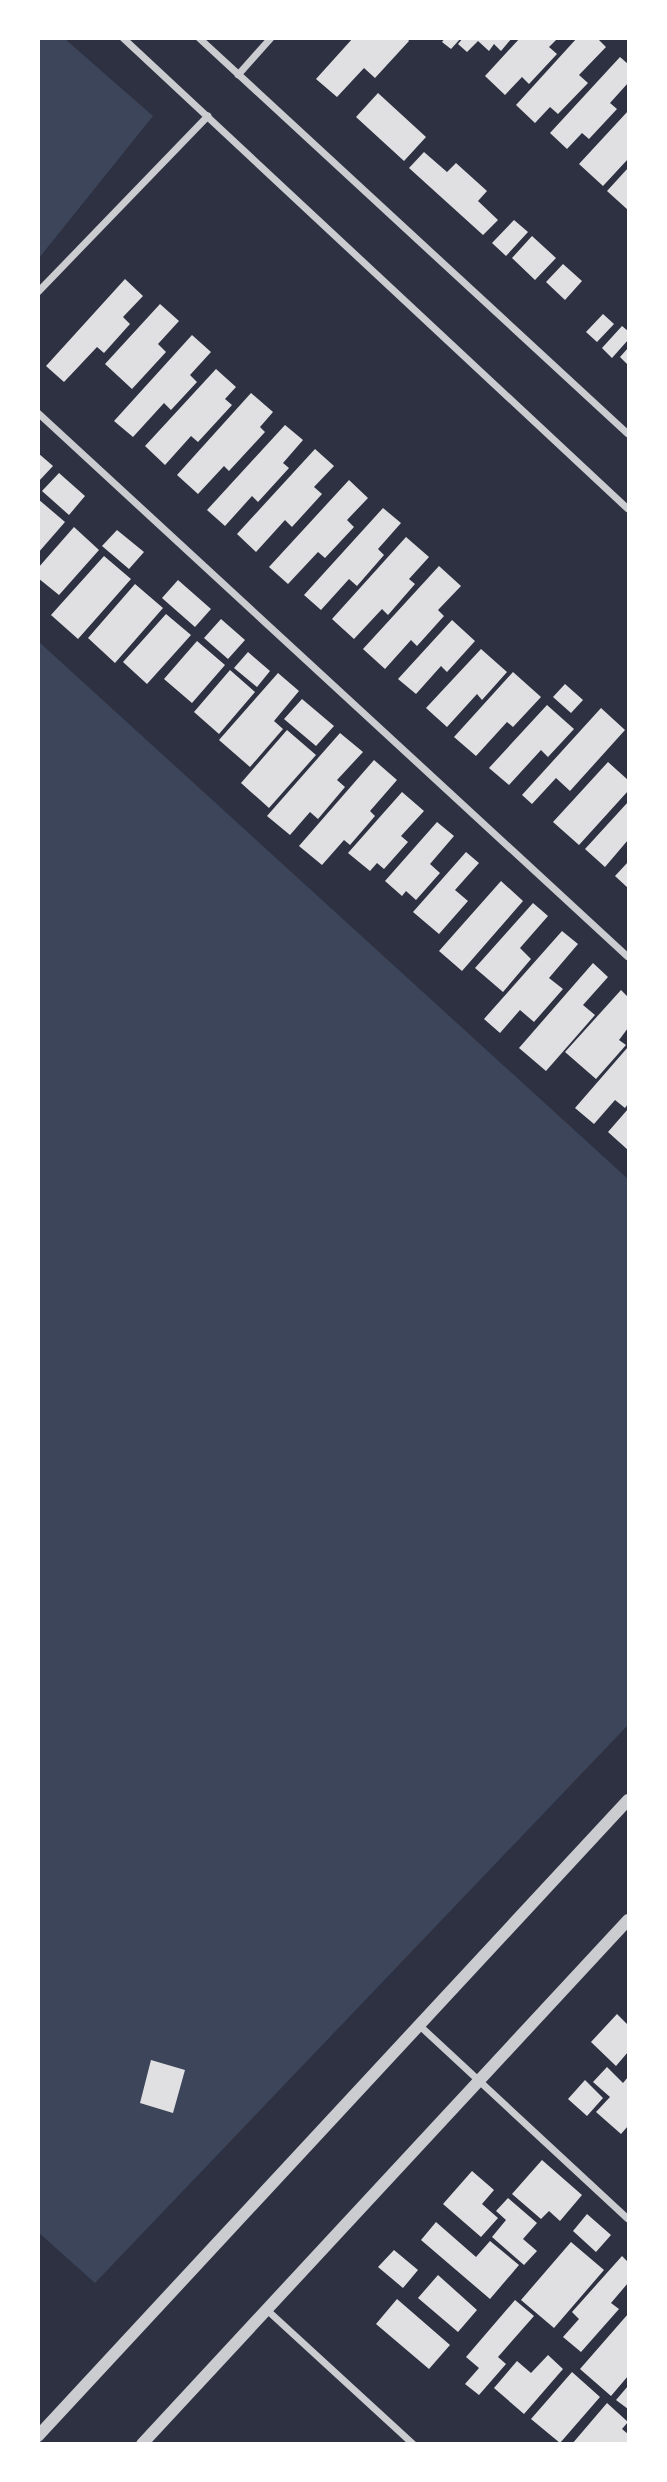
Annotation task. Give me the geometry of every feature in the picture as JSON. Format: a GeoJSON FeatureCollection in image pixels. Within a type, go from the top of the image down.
{"type":"FeatureCollection","features":[{"type":"Feature","properties":{"kind":"street"},"geometry":{"type":"LineString","coordinates":[[123,38],[628,509]]}},
{"type":"Feature","properties":{"kind":"street"},"geometry":{"type":"LineString","coordinates":[[199,38],[628,434]]}},
{"type":"Feature","properties":{"kind":"street"},"geometry":{"type":"LineString","coordinates":[[238,75],[271,38]]}},
{"type":"Feature","properties":{"kind":"street"},"geometry":{"type":"LineString","coordinates":[[38,292],[208,116]]}},
{"type":"Feature","properties":{"kind":"street"},"geometry":{"type":"LineString","coordinates":[[38,413],[628,957]]}},
{"type":"Feature","properties":{"kind":"street"},"geometry":{"type":"LineString","coordinates":[[38,2436],[628,1800]]}},
{"type":"Feature","properties":{"kind":"street"},"geometry":{"type":"LineString","coordinates":[[142,2444],[628,1920]]}},
{"type":"Feature","properties":{"kind":"street"},"geometry":{"type":"LineString","coordinates":[[420,2026],[628,2219]]}},
{"type":"Feature","properties":{"kind":"street"},"geometry":{"type":"LineString","coordinates":[[267,2310],[413,2444]]}},
{"type":"Feature","properties":{"kind":"shaded area"},"geometry":{"type":"Polygon","coordinates":[[[39,38],[65,39],[153,116],[39,258],[39,38]]]}},
{"type":"Feature","properties":{"kind":"shaded area"},"geometry":{"type":"Polygon","coordinates":[[[38,641],[628,1179],[628,1725],[95,2283],[38,2232],[38,641]]]}},
{"type":"Feature","properties":{"kind":"building"},"geometry":{"type":"Polygon","coordinates":[[[353,38],[407,38],[409,41],[375,78],[364,68],[337,97],[316,79],[353,38]]]}},
{"type":"Feature","properties":{"kind":"building"},"geometry":{"type":"Polygon","coordinates":[[[445,38],[461,38],[451,49],[442,42],[445,38]]]}},
{"type":"Feature","properties":{"kind":"building"},"geometry":{"type":"Polygon","coordinates":[[[463,38],[512,38],[501,51],[494,44],[489,51],[478,41],[467,52],[458,44],[463,38]]]}},
{"type":"Feature","properties":{"kind":"building"},"geometry":{"type":"Polygon","coordinates":[[[520,38],[558,38],[549,47],[557,54],[529,84],[522,77],[505,95],[485,76],[520,38]]]}},
{"type":"Feature","properties":{"kind":"building"},"geometry":{"type":"Polygon","coordinates":[[[577,38],[597,38],[606,47],[579,75],[588,83],[558,114],[550,107],[535,123],[516,105],[577,38]]]}},
{"type":"Feature","properties":{"kind":"building"},"geometry":{"type":"Polygon","coordinates":[[[620,57],[628,64],[628,83],[610,103],[617,109],[589,139],[582,133],[567,149],[550,133],[620,57]]]}},
{"type":"Feature","properties":{"kind":"building"},"geometry":{"type":"Polygon","coordinates":[[[378,93],[426,137],[404,161],[356,117],[378,93]]]}},
{"type":"Feature","properties":{"kind":"building"},"geometry":{"type":"Polygon","coordinates":[[[628,111],[628,159],[603,186],[579,164],[628,111]]]}},
{"type":"Feature","properties":{"kind":"building"},"geometry":{"type":"Polygon","coordinates":[[[424,152],[447,172],[456,163],[487,191],[478,201],[498,220],[483,235],[409,168],[424,152]]]}},
{"type":"Feature","properties":{"kind":"building"},"geometry":{"type":"Polygon","coordinates":[[[628,168],[628,210],[607,191],[628,168]]]}},
{"type":"Feature","properties":{"kind":"building"},"geometry":{"type":"Polygon","coordinates":[[[514,220],[528,232],[506,256],[492,243],[514,220]]]}},
{"type":"Feature","properties":{"kind":"building"},"geometry":{"type":"Polygon","coordinates":[[[532,236],[556,258],[535,280],[512,258],[532,236]]]}},
{"type":"Feature","properties":{"kind":"building"},"geometry":{"type":"Polygon","coordinates":[[[563,264],[582,281],[565,300],[546,282],[563,264]]]}},
{"type":"Feature","properties":{"kind":"building"},"geometry":{"type":"Polygon","coordinates":[[[125,279],[143,296],[123,317],[130,324],[104,353],[97,347],[64,382],[46,366],[125,279]]]}},
{"type":"Feature","properties":{"kind":"building"},"geometry":{"type":"Polygon","coordinates":[[[160,304],[179,321],[158,344],[166,352],[132,389],[105,364],[160,304]]]}},
{"type":"Feature","properties":{"kind":"building"},"geometry":{"type":"Polygon","coordinates":[[[603,314],[614,324],[597,342],[586,332],[603,314]]]}},
{"type":"Feature","properties":{"kind":"building"},"geometry":{"type":"Polygon","coordinates":[[[622,326],[628,331],[628,340],[612,358],[602,348],[622,326]]]}},
{"type":"Feature","properties":{"kind":"building"},"geometry":{"type":"Polygon","coordinates":[[[192,335],[211,352],[190,375],[197,382],[171,410],[164,403],[133,437],[114,421],[192,335]]]}},
{"type":"Feature","properties":{"kind":"building"},"geometry":{"type":"Polygon","coordinates":[[[628,348],[628,365],[620,357],[628,348]]]}},
{"type":"Feature","properties":{"kind":"building"},"geometry":{"type":"Polygon","coordinates":[[[216,369],[236,387],[225,399],[232,405],[198,442],[191,436],[165,465],[145,446],[216,369]]]}},
{"type":"Feature","properties":{"kind":"building"},"geometry":{"type":"Polygon","coordinates":[[[251,393],[273,412],[260,427],[265,432],[229,471],[224,466],[198,494],[177,475],[251,393]]]}},
{"type":"Feature","properties":{"kind":"building"},"geometry":{"type":"Polygon","coordinates":[[[285,425],[303,440],[283,463],[289,468],[258,502],[252,496],[225,526],[207,510],[285,425]]]}},
{"type":"Feature","properties":{"kind":"building"},"geometry":{"type":"Polygon","coordinates":[[[315,449],[334,466],[314,487],[322,494],[292,527],[285,520],[256,552],[237,534],[315,449]]]}},
{"type":"Feature","properties":{"kind":"building"},"geometry":{"type":"Polygon","coordinates":[[[38,453],[53,466],[38,482],[38,453]]]}},
{"type":"Feature","properties":{"kind":"building"},"geometry":{"type":"Polygon","coordinates":[[[59,473],[85,496],[69,515],[42,491],[59,473]]]}},
{"type":"Feature","properties":{"kind":"building"},"geometry":{"type":"Polygon","coordinates":[[[349,480],[368,498],[347,520],[354,527],[325,558],[318,552],[288,584],[269,567],[349,480]]]}},
{"type":"Feature","properties":{"kind":"building"},"geometry":{"type":"Polygon","coordinates":[[[38,499],[65,522],[38,553],[38,499]]]}},
{"type":"Feature","properties":{"kind":"building"},"geometry":{"type":"Polygon","coordinates":[[[383,508],[401,523],[378,549],[384,555],[357,586],[349,579],[321,610],[304,595],[383,508]]]}},
{"type":"Feature","properties":{"kind":"building"},"geometry":{"type":"Polygon","coordinates":[[[74,527],[99,550],[59,595],[38,578],[38,568],[74,527]]]}},
{"type":"Feature","properties":{"kind":"building"},"geometry":{"type":"Polygon","coordinates":[[[117,530],[144,552],[129,569],[102,546],[117,530]]]}},
{"type":"Feature","properties":{"kind":"building"},"geometry":{"type":"Polygon","coordinates":[[[406,537],[429,557],[409,579],[415,584],[388,615],[382,609],[354,639],[332,619],[406,537]]]}},
{"type":"Feature","properties":{"kind":"building"},"geometry":{"type":"Polygon","coordinates":[[[104,556],[131,579],[78,639],[51,615],[104,556]]]}},
{"type":"Feature","properties":{"kind":"building"},"geometry":{"type":"Polygon","coordinates":[[[439,566],[461,586],[438,610],[444,616],[417,646],[411,640],[385,669],[363,649],[439,566]]]}},
{"type":"Feature","properties":{"kind":"building"},"geometry":{"type":"Polygon","coordinates":[[[178,580],[211,609],[195,627],[162,598],[178,580]]]}},
{"type":"Feature","properties":{"kind":"building"},"geometry":{"type":"Polygon","coordinates":[[[135,584],[163,608],[115,663],[88,638],[135,584]]]}},
{"type":"Feature","properties":{"kind":"building"},"geometry":{"type":"Polygon","coordinates":[[[166,614],[191,635],[147,684],[123,662],[166,614]]]}},
{"type":"Feature","properties":{"kind":"building"},"geometry":{"type":"Polygon","coordinates":[[[221,619],[245,640],[228,659],[204,638],[221,619]]]}},
{"type":"Feature","properties":{"kind":"building"},"geometry":{"type":"Polygon","coordinates":[[[452,620],[475,641],[447,672],[441,666],[416,694],[398,679],[452,620]]]}},
{"type":"Feature","properties":{"kind":"building"},"geometry":{"type":"Polygon","coordinates":[[[197,641],[225,665],[192,703],[164,679],[197,641]]]}},
{"type":"Feature","properties":{"kind":"building"},"geometry":{"type":"Polygon","coordinates":[[[481,649],[507,672],[482,700],[477,694],[447,727],[426,708],[481,649]]]}},
{"type":"Feature","properties":{"kind":"building"},"geometry":{"type":"Polygon","coordinates":[[[248,652],[270,671],[257,687],[234,668],[248,652]]]}},
{"type":"Feature","properties":{"kind":"building"},"geometry":{"type":"Polygon","coordinates":[[[230,670],[255,692],[219,734],[194,712],[230,670]]]}},
{"type":"Feature","properties":{"kind":"building"},"geometry":{"type":"Polygon","coordinates":[[[513,672],[541,697],[513,727],[507,722],[476,756],[454,737],[513,672]]]}},
{"type":"Feature","properties":{"kind":"building"},"geometry":{"type":"Polygon","coordinates":[[[278,673],[299,691],[274,721],[283,729],[250,767],[219,740],[278,673]]]}},
{"type":"Feature","properties":{"kind":"building"},"geometry":{"type":"Polygon","coordinates":[[[565,684],[583,700],[571,713],[553,697],[565,684]]]}},
{"type":"Feature","properties":{"kind":"building"},"geometry":{"type":"Polygon","coordinates":[[[302,699],[334,726],[316,746],[284,719],[302,699]]]}},
{"type":"Feature","properties":{"kind":"building"},"geometry":{"type":"Polygon","coordinates":[[[547,705],[574,729],[548,757],[541,750],[509,785],[489,768],[547,705]]]}},
{"type":"Feature","properties":{"kind":"building"},"geometry":{"type":"Polygon","coordinates":[[[601,708],[625,730],[570,791],[556,778],[532,804],[522,795],[601,708]]]}},
{"type":"Feature","properties":{"kind":"building"},"geometry":{"type":"Polygon","coordinates":[[[287,730],[316,755],[269,808],[241,783],[287,730]]]}},
{"type":"Feature","properties":{"kind":"building"},"geometry":{"type":"Polygon","coordinates":[[[340,733],[363,752],[337,780],[345,787],[318,819],[310,812],[290,835],[267,816],[340,733]]]}},
{"type":"Feature","properties":{"kind":"building"},"geometry":{"type":"Polygon","coordinates":[[[374,760],[397,780],[370,811],[375,816],[350,845],[344,840],[322,865],[299,846],[374,760]]]}},
{"type":"Feature","properties":{"kind":"building"},"geometry":{"type":"Polygon","coordinates":[[[608,762],[628,780],[628,791],[579,845],[553,822],[608,762]]]}},
{"type":"Feature","properties":{"kind":"building"},"geometry":{"type":"Polygon","coordinates":[[[402,792],[424,811],[401,836],[408,842],[384,869],[377,863],[370,871],[348,853],[402,792]]]}},
{"type":"Feature","properties":{"kind":"building"},"geometry":{"type":"Polygon","coordinates":[[[628,802],[628,840],[605,867],[585,849],[628,802]]]}},
{"type":"Feature","properties":{"kind":"building"},"geometry":{"type":"Polygon","coordinates":[[[437,822],[454,836],[430,864],[440,873],[416,900],[406,891],[402,896],[385,881],[437,822]]]}},
{"type":"Feature","properties":{"kind":"building"},"geometry":{"type":"Polygon","coordinates":[[[466,852],[479,863],[455,890],[468,901],[439,934],[413,912],[466,852]]]}},
{"type":"Feature","properties":{"kind":"building"},"geometry":{"type":"Polygon","coordinates":[[[628,862],[628,888],[615,876],[628,862]]]}},
{"type":"Feature","properties":{"kind":"building"},"geometry":{"type":"Polygon","coordinates":[[[501,881],[523,901],[462,971],[439,951],[501,881]]]}},
{"type":"Feature","properties":{"kind":"building"},"geometry":{"type":"Polygon","coordinates":[[[533,903],[548,916],[520,948],[531,959],[503,992],[475,968],[533,903]]]}},
{"type":"Feature","properties":{"kind":"building"},"geometry":{"type":"Polygon","coordinates":[[[562,931],[578,944],[549,978],[563,989],[534,1022],[520,1010],[500,1033],[484,1019],[562,931]]]}},
{"type":"Feature","properties":{"kind":"building"},"geometry":{"type":"Polygon","coordinates":[[[593,963],[608,977],[583,1005],[595,1015],[546,1071],[519,1048],[593,963]]]}},
{"type":"Feature","properties":{"kind":"building"},"geometry":{"type":"Polygon","coordinates":[[[621,990],[628,997],[628,1028],[619,1040],[626,1045],[596,1079],[565,1052],[621,990]]]}},
{"type":"Feature","properties":{"kind":"building"},"geometry":{"type":"Polygon","coordinates":[[[628,1047],[628,1104],[625,1108],[615,1100],[594,1124],[575,1108],[628,1047]]]}},
{"type":"Feature","properties":{"kind":"building"},"geometry":{"type":"Polygon","coordinates":[[[628,1109],[628,1150],[608,1132],[628,1109]]]}},
{"type":"Feature","properties":{"kind":"building"},"geometry":{"type":"Polygon","coordinates":[[[617,2014],[628,2025],[628,2052],[616,2066],[591,2042],[617,2014]]]}},
{"type":"Feature","properties":{"kind":"building"},"geometry":{"type":"Polygon","coordinates":[[[151,2060],[185,2070],[173,2113],[140,2103],[151,2060]]]}},
{"type":"Feature","properties":{"kind":"building"},"geometry":{"type":"Polygon","coordinates":[[[607,2067],[623,2083],[628,2077],[628,2126],[621,2134],[596,2112],[610,2097],[593,2082],[607,2067]]]}},
{"type":"Feature","properties":{"kind":"building"},"geometry":{"type":"Polygon","coordinates":[[[585,2080],[603,2098],[587,2116],[568,2099],[585,2080]]]}},
{"type":"Feature","properties":{"kind":"building"},"geometry":{"type":"Polygon","coordinates":[[[542,2160],[582,2195],[560,2221],[549,2211],[541,2219],[512,2194],[542,2160]]]}},
{"type":"Feature","properties":{"kind":"building"},"geometry":{"type":"Polygon","coordinates":[[[472,2171],[494,2190],[482,2204],[498,2218],[481,2237],[443,2204],[472,2171]]]}},
{"type":"Feature","properties":{"kind":"building"},"geometry":{"type":"Polygon","coordinates":[[[508,2198],[537,2223],[523,2239],[537,2251],[524,2265],[492,2237],[506,2220],[496,2211],[508,2198]]]}},
{"type":"Feature","properties":{"kind":"building"},"geometry":{"type":"Polygon","coordinates":[[[587,2214],[611,2235],[596,2252],[573,2231],[587,2214]]]}},
{"type":"Feature","properties":{"kind":"building"},"geometry":{"type":"Polygon","coordinates":[[[436,2222],[476,2257],[490,2241],[519,2265],[490,2299],[421,2240],[436,2222]]]}},
{"type":"Feature","properties":{"kind":"building"},"geometry":{"type":"Polygon","coordinates":[[[571,2242],[604,2270],[554,2328],[521,2300],[571,2242]]]}},
{"type":"Feature","properties":{"kind":"building"},"geometry":{"type":"Polygon","coordinates":[[[394,2250],[418,2270],[403,2288],[378,2267],[394,2250]]]}},
{"type":"Feature","properties":{"kind":"building"},"geometry":{"type":"Polygon","coordinates":[[[622,2256],[628,2262],[628,2283],[611,2303],[619,2309],[581,2352],[563,2337],[579,2319],[572,2312],[622,2256]]]}},
{"type":"Feature","properties":{"kind":"building"},"geometry":{"type":"Polygon","coordinates":[[[438,2275],[477,2310],[458,2332],[418,2298],[438,2275]]]}},
{"type":"Feature","properties":{"kind":"building"},"geometry":{"type":"Polygon","coordinates":[[[397,2299],[450,2345],[429,2369],[376,2324],[397,2299]]]}},
{"type":"Feature","properties":{"kind":"building"},"geometry":{"type":"Polygon","coordinates":[[[515,2300],[534,2316],[498,2357],[506,2364],[479,2395],[465,2384],[479,2368],[466,2357],[515,2300]]]}},
{"type":"Feature","properties":{"kind":"building"},"geometry":{"type":"Polygon","coordinates":[[[628,2314],[628,2376],[611,2396],[580,2369],[628,2314]]]}},
{"type":"Feature","properties":{"kind":"building"},"geometry":{"type":"Polygon","coordinates":[[[548,2355],[563,2369],[524,2414],[494,2388],[517,2361],[531,2373],[548,2355]]]}},
{"type":"Feature","properties":{"kind":"building"},"geometry":{"type":"Polygon","coordinates":[[[572,2372],[600,2397],[560,2443],[531,2419],[572,2372]]]}},
{"type":"Feature","properties":{"kind":"building"},"geometry":{"type":"Polygon","coordinates":[[[628,2386],[628,2409],[616,2400],[628,2386]]]}},
{"type":"Feature","properties":{"kind":"building"},"geometry":{"type":"Polygon","coordinates":[[[607,2403],[628,2422],[622,2429],[628,2434],[627,2444],[572,2444],[607,2403]]]}}]}
